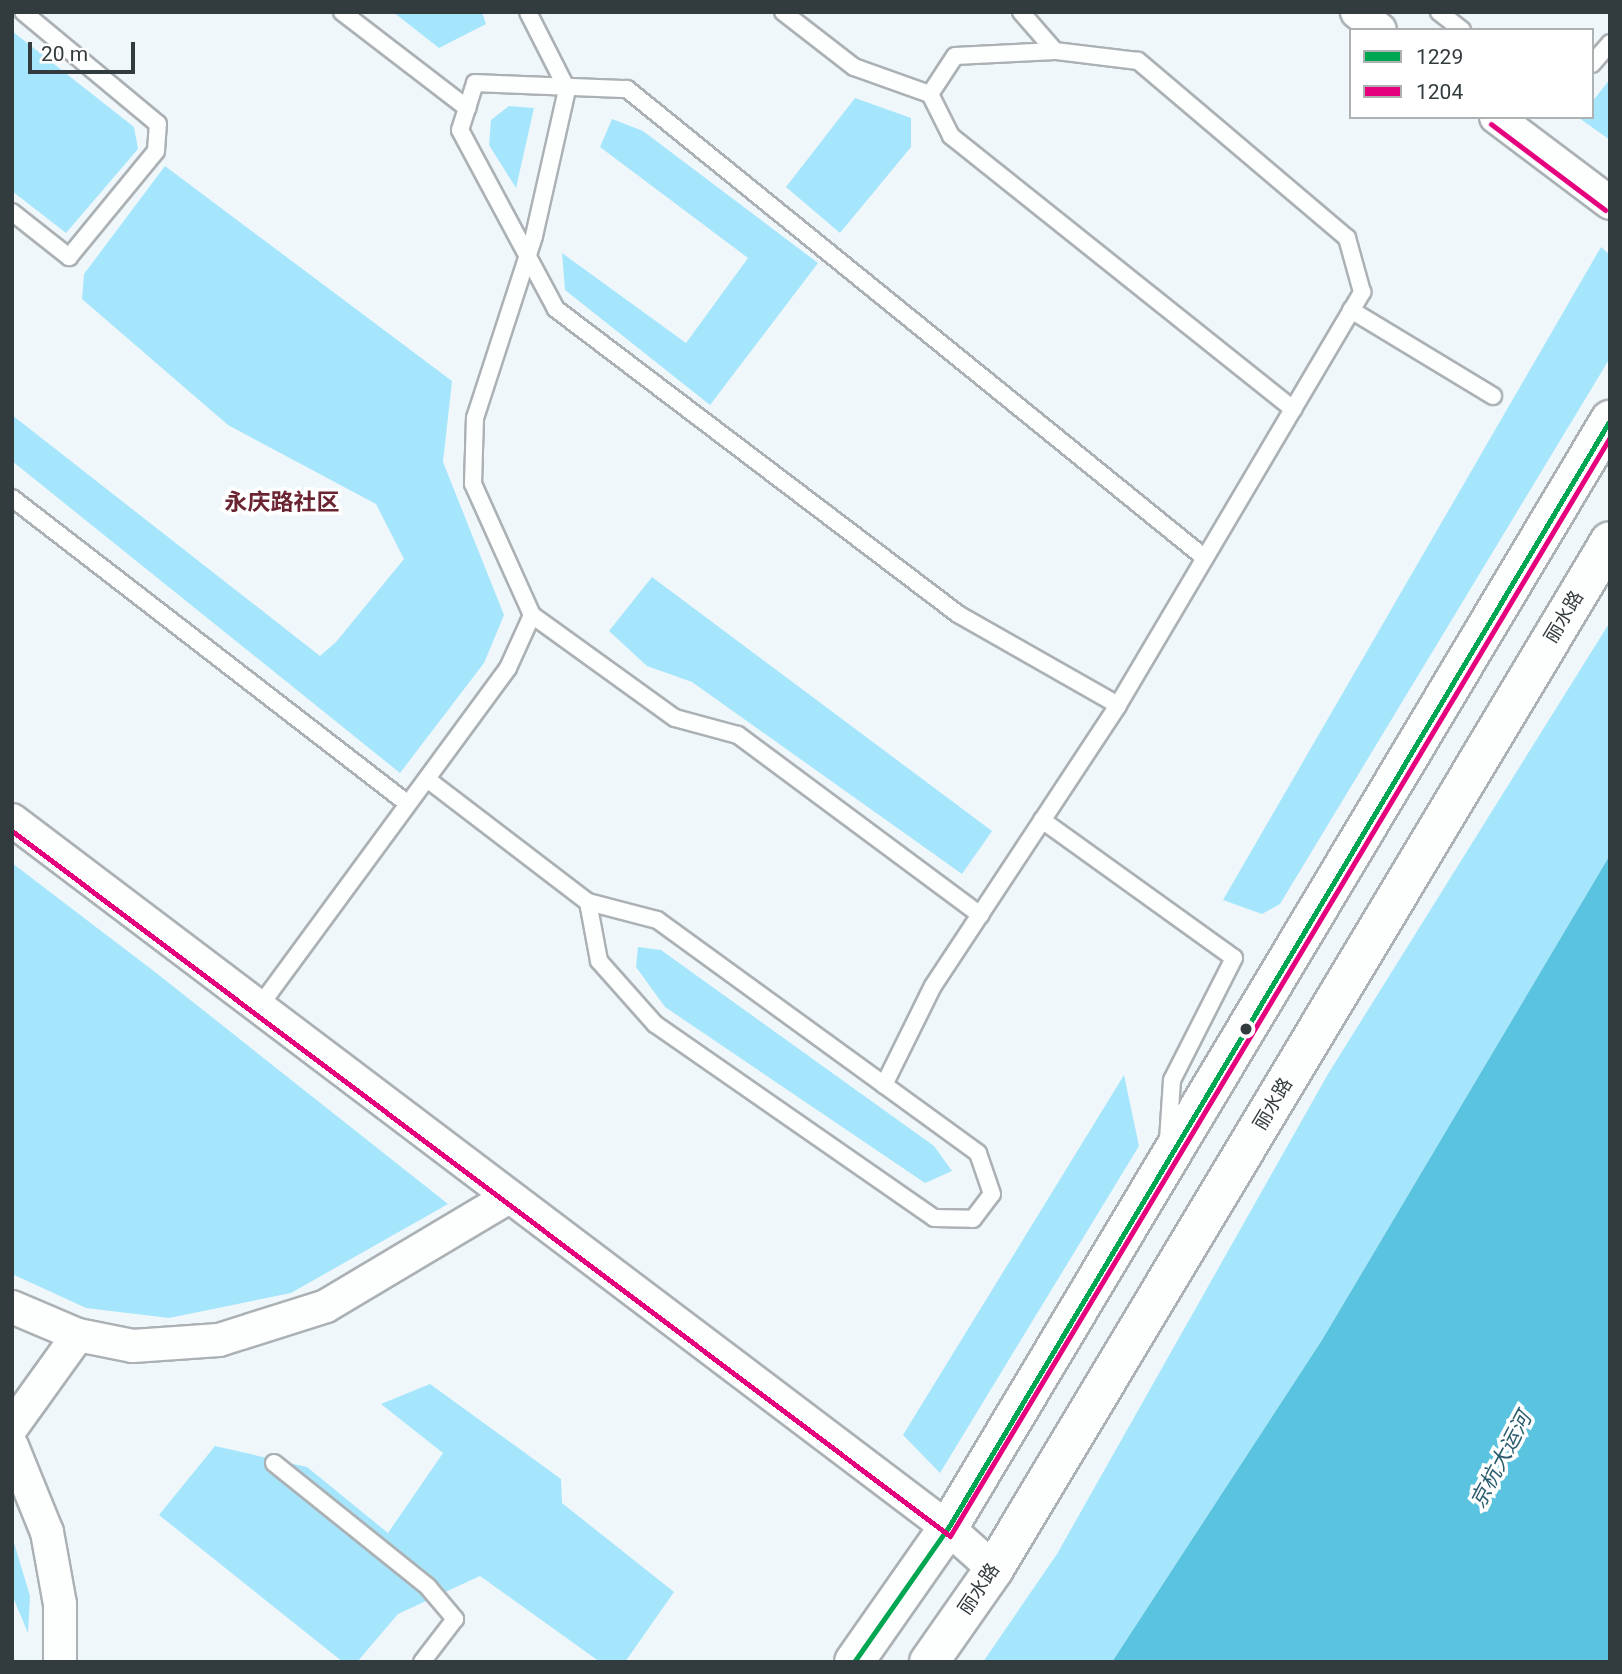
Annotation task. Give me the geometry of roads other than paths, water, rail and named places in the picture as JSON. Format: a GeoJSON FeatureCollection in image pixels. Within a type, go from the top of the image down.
{"type":"FeatureCollection","features":[{"type":"Feature","properties":{"kind":"main road"},"geometry":{"type":"LineString","coordinates":[[854,1662],[948,1528],[1610,420]]}},
{"type":"Feature","properties":{"kind":"main road","name":"丽水路"},"geometry":{"type":"LineString","coordinates":[[929,1662],[994,1569],[1610,541]]}},
{"type":"Feature","properties":{"kind":"street"},"geometry":{"type":"LineString","coordinates":[[1357,12],[1377,28]]}},
{"type":"Feature","properties":{"kind":"street"},"geometry":{"type":"LineString","coordinates":[[1499,119],[1610,203]]}},
{"type":"Feature","properties":{"kind":"street"},"geometry":{"type":"LineString","coordinates":[[12,820],[948,1528],[994,1569]]}},
{"type":"Feature","properties":{"kind":"street"},"geometry":{"type":"LineString","coordinates":[[12,1307],[78,1335],[133,1346],[219,1340],[314,1310],[509,1197]]}},
{"type":"Feature","properties":{"kind":"street"},"geometry":{"type":"LineString","coordinates":[[12,1427],[78,1335]]}},
{"type":"Feature","properties":{"kind":"street"},"geometry":{"type":"LineString","coordinates":[[14,1457],[47,1532],[68,1657]]}},
{"type":"Feature","properties":{"kind":"lane"},"geometry":{"type":"LineString","coordinates":[[12,212],[69,257],[156,151],[158,124],[23,12]]}},
{"type":"Feature","properties":{"kind":"lane"},"geometry":{"type":"LineString","coordinates":[[342,12],[467,108]]}},
{"type":"Feature","properties":{"kind":"lane"},"geometry":{"type":"LineString","coordinates":[[528,12],[567,89],[528,255],[475,418],[473,484],[532,615],[675,718],[737,735],[980,915]]}},
{"type":"Feature","properties":{"kind":"lane"},"geometry":{"type":"LineString","coordinates":[[783,12],[854,67],[930,94],[951,136],[1293,409]]}},
{"type":"Feature","properties":{"kind":"lane"},"geometry":{"type":"LineString","coordinates":[[1021,12],[1023,20],[1055,51]]}},
{"type":"Feature","properties":{"kind":"lane"},"geometry":{"type":"LineString","coordinates":[[1439,12],[1459,28]]}},
{"type":"Feature","properties":{"kind":"lane"},"geometry":{"type":"LineString","coordinates":[[1594,62],[1610,43]]}},
{"type":"Feature","properties":{"kind":"lane"},"geometry":{"type":"LineString","coordinates":[[884,1084],[933,986],[1118,705],[1362,292],[1347,238],[1138,61],[1055,51],[954,56],[930,94]]}},
{"type":"Feature","properties":{"kind":"lane"},"geometry":{"type":"LineString","coordinates":[[1118,705],[958,614],[556,309],[460,130],[475,83],[567,89],[626,89],[1205,558]]}},
{"type":"Feature","properties":{"kind":"lane"},"geometry":{"type":"LineString","coordinates":[[1351,310],[1493,396]]}},
{"type":"Feature","properties":{"kind":"lane"},"geometry":{"type":"LineString","coordinates":[[12,498],[408,804]]}},
{"type":"Feature","properties":{"kind":"lane"},"geometry":{"type":"LineString","coordinates":[[259,1007],[508,668],[532,615]]}},
{"type":"Feature","properties":{"kind":"lane"},"geometry":{"type":"LineString","coordinates":[[427,779],[588,902],[657,920],[978,1153],[992,1194],[973,1219],[934,1218],[655,1024],[599,961],[588,902]]}},
{"type":"Feature","properties":{"kind":"lane"},"geometry":{"type":"LineString","coordinates":[[1042,820],[1234,958],[1172,1080],[1167,1161]]}},
{"type":"Feature","properties":{"kind":"lane"},"geometry":{"type":"LineString","coordinates":[[274,1462],[428,1587],[455,1619],[422,1662]]}},
{"type":"Feature","properties":{"kind":"water","name":"京杭大运河"},"geometry":{"type":"Polygon","coordinates":[[[1610,855],[1610,1662],[1112,1662],[1322,1340],[1610,855]]]}},
{"type":"Feature","properties":{"kind":"district","name":"永庆路社区"},"geometry":{"type":"Point","coordinates":[282,503]}}]}
